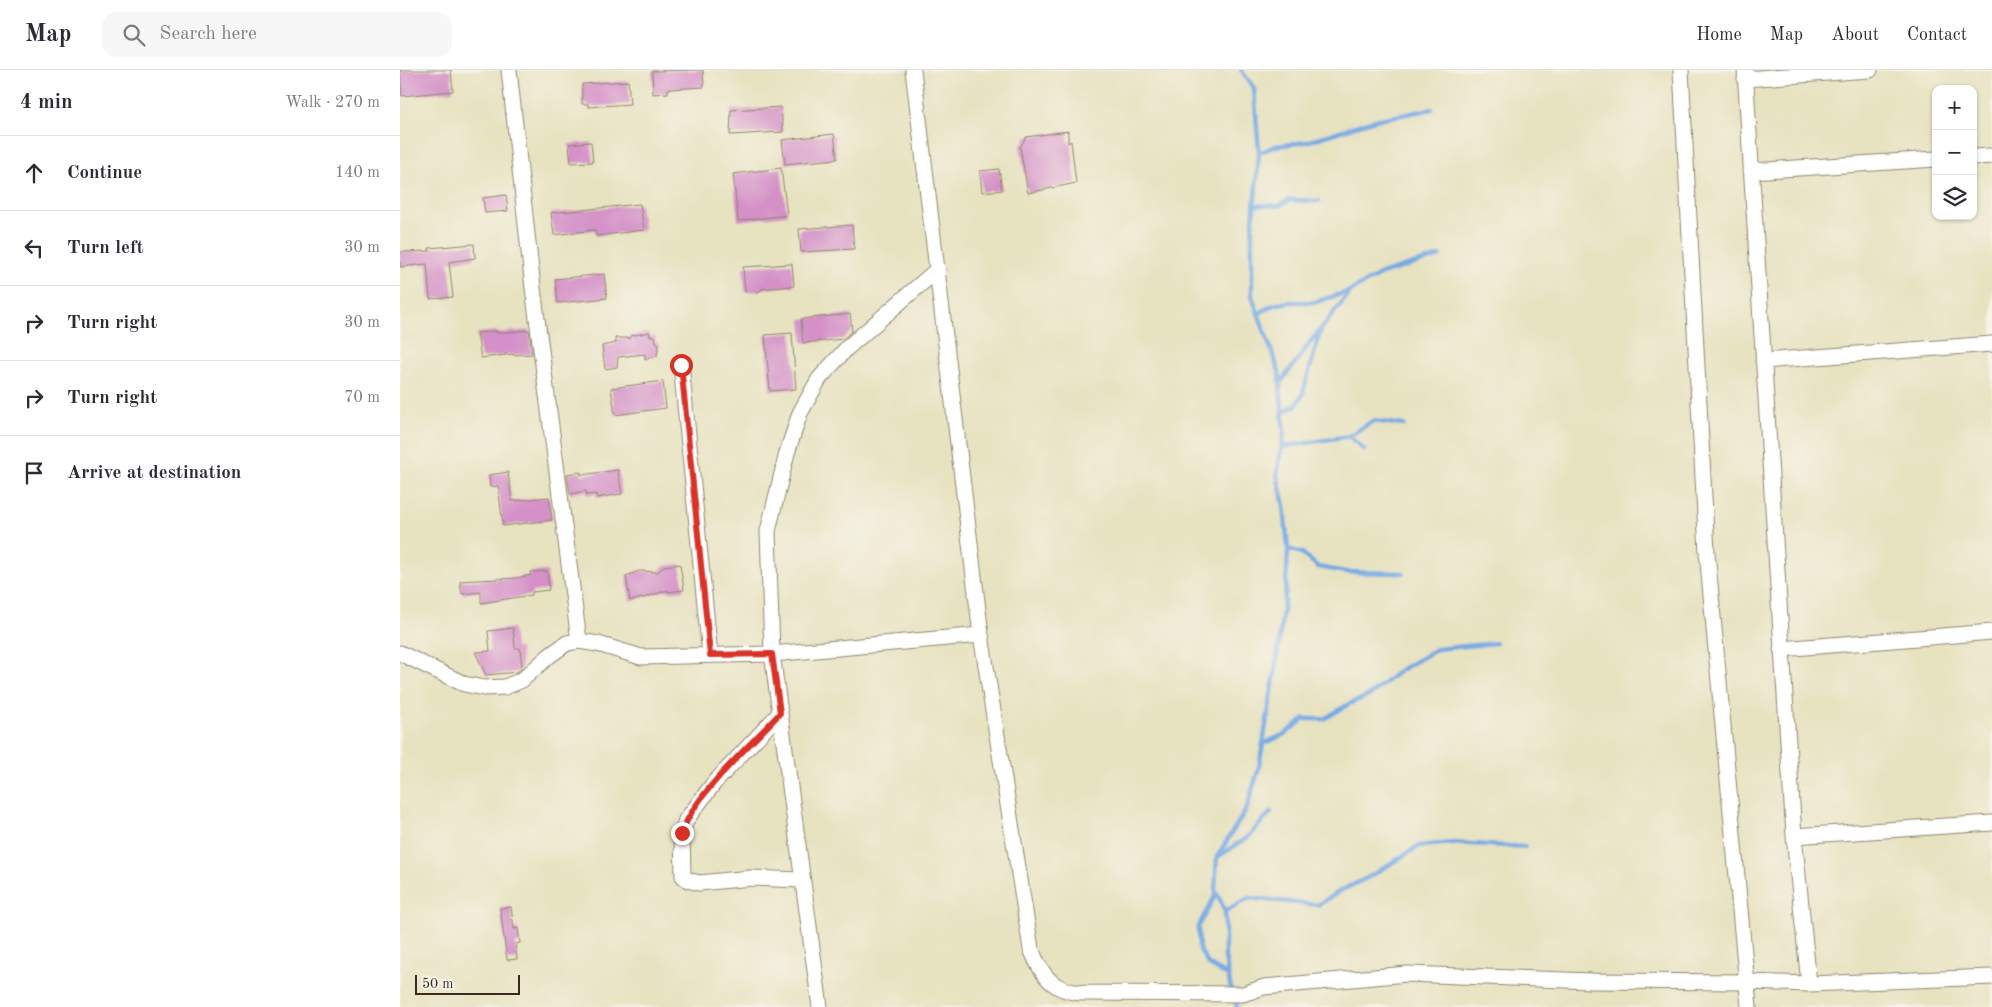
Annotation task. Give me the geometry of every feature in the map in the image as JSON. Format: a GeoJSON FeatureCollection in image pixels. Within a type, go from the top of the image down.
{"type":"FeatureCollection","features":[{"type":"Feature","properties":{"kind":"street"},"geometry":{"type":"LineString","coordinates":[[509,70],[533,288],[578,641]]}},
{"type":"Feature","properties":{"kind":"street"},"geometry":{"type":"LineString","coordinates":[[913,70],[982,636],[1031,948],[1041,970],[1071,1000],[1153,994],[1243,994],[1264,987],[1408,974],[1592,981],[1809,984],[1992,977]]}},
{"type":"Feature","properties":{"kind":"street"},"geometry":{"type":"LineString","coordinates":[[1681,70],[1707,552],[1749,1007]]}},
{"type":"Feature","properties":{"kind":"street"},"geometry":{"type":"LineString","coordinates":[[1809,984],[1794,836],[1745,75],[1870,70]]}},
{"type":"Feature","properties":{"kind":"street"},"geometry":{"type":"LineString","coordinates":[[1977,157],[1992,156]]}},
{"type":"Feature","properties":{"kind":"street"},"geometry":{"type":"LineString","coordinates":[[1751,171],[1932,159]]}},
{"type":"Feature","properties":{"kind":"street"},"geometry":{"type":"LineString","coordinates":[[820,1007],[772,654],[768,531],[787,453],[800,413],[819,380],[847,348],[938,269]]}},
{"type":"Feature","properties":{"kind":"street"},"geometry":{"type":"LineString","coordinates":[[1763,361],[1992,344]]}},
{"type":"Feature","properties":{"kind":"street"},"geometry":{"type":"LineString","coordinates":[[681,365],[710,655]]}},
{"type":"Feature","properties":{"kind":"street"},"geometry":{"type":"LineString","coordinates":[[1781,649],[1992,632]]}},
{"type":"Feature","properties":{"kind":"street"},"geometry":{"type":"LineString","coordinates":[[400,652],[464,684],[484,688],[505,687],[522,680],[567,643],[578,641],[598,644],[641,657],[772,654],[982,636]]}},
{"type":"Feature","properties":{"kind":"street"},"geometry":{"type":"LineString","coordinates":[[780,713],[714,783],[686,820],[682,833],[683,876],[688,880],[699,883],[752,878],[802,880]]}},
{"type":"Feature","properties":{"kind":"street"},"geometry":{"type":"LineString","coordinates":[[1794,836],[1992,823]]}},
{"type":"Feature","properties":{"kind":"street"},"geometry":{"type":"LineString","coordinates":[[1138,1007],[1153,994]]}},
{"type":"Feature","properties":{"kind":"building"},"geometry":{"type":"Polygon","coordinates":[[[400,70],[451,70],[453,91],[402,96],[400,70]]]}},
{"type":"Feature","properties":{"kind":"building"},"geometry":{"type":"Polygon","coordinates":[[[703,70],[704,87],[668,89],[668,93],[653,94],[652,71],[703,70]]]}},
{"type":"Feature","properties":{"kind":"building"},"geometry":{"type":"Polygon","coordinates":[[[628,81],[630,104],[588,107],[588,104],[582,104],[582,84],[628,81]]]}},
{"type":"Feature","properties":{"kind":"building"},"geometry":{"type":"Polygon","coordinates":[[[781,107],[783,132],[730,135],[731,110],[781,107]]]}},
{"type":"Feature","properties":{"kind":"building"},"geometry":{"type":"Polygon","coordinates":[[[1068,131],[1068,143],[1071,141],[1076,183],[1028,193],[1020,147],[1026,137],[1068,131]]]}},
{"type":"Feature","properties":{"kind":"building"},"geometry":{"type":"Polygon","coordinates":[[[834,134],[837,159],[785,164],[782,140],[834,134]]]}},
{"type":"Feature","properties":{"kind":"building"},"geometry":{"type":"Polygon","coordinates":[[[591,142],[593,162],[571,163],[569,144],[591,142]]]}},
{"type":"Feature","properties":{"kind":"building"},"geometry":{"type":"Polygon","coordinates":[[[781,168],[787,215],[738,221],[733,174],[781,168]]]}},
{"type":"Feature","properties":{"kind":"building"},"geometry":{"type":"Polygon","coordinates":[[[999,169],[1002,190],[982,192],[980,171],[999,169]]]}},
{"type":"Feature","properties":{"kind":"building"},"geometry":{"type":"Polygon","coordinates":[[[506,195],[508,211],[485,213],[483,198],[506,195]]]}},
{"type":"Feature","properties":{"kind":"building"},"geometry":{"type":"Polygon","coordinates":[[[640,204],[644,230],[596,236],[595,230],[554,235],[551,213],[640,204]]]}},
{"type":"Feature","properties":{"kind":"building"},"geometry":{"type":"Polygon","coordinates":[[[852,225],[854,249],[801,252],[799,229],[852,225]]]}},
{"type":"Feature","properties":{"kind":"building"},"geometry":{"type":"Polygon","coordinates":[[[474,244],[475,258],[449,262],[453,297],[430,299],[427,264],[400,267],[400,252],[430,251],[429,248],[474,244]]]}},
{"type":"Feature","properties":{"kind":"building"},"geometry":{"type":"Polygon","coordinates":[[[792,264],[794,286],[745,292],[743,267],[792,264]]]}},
{"type":"Feature","properties":{"kind":"building"},"geometry":{"type":"Polygon","coordinates":[[[604,274],[607,298],[558,303],[555,279],[604,274]]]}},
{"type":"Feature","properties":{"kind":"building"},"geometry":{"type":"Polygon","coordinates":[[[850,314],[852,331],[843,339],[803,343],[801,319],[850,314]]]}},
{"type":"Feature","properties":{"kind":"building"},"geometry":{"type":"Polygon","coordinates":[[[529,330],[532,354],[481,358],[477,333],[529,330]]]}},
{"type":"Feature","properties":{"kind":"building"},"geometry":{"type":"Polygon","coordinates":[[[650,332],[649,336],[655,336],[656,342],[659,344],[657,356],[645,359],[645,354],[618,357],[617,367],[605,369],[602,346],[616,343],[615,338],[630,338],[630,336],[650,332]]]}},
{"type":"Feature","properties":{"kind":"building"},"geometry":{"type":"Polygon","coordinates":[[[792,333],[796,389],[770,391],[765,335],[792,333]]]}},
{"type":"Feature","properties":{"kind":"building"},"geometry":{"type":"Polygon","coordinates":[[[663,381],[666,408],[615,415],[611,388],[663,381]]]}},
{"type":"Feature","properties":{"kind":"building"},"geometry":{"type":"Polygon","coordinates":[[[618,470],[622,494],[597,498],[596,494],[587,495],[586,491],[570,494],[567,474],[581,472],[581,475],[618,470]]]}},
{"type":"Feature","properties":{"kind":"building"},"geometry":{"type":"Polygon","coordinates":[[[508,472],[512,501],[549,497],[552,520],[503,526],[498,486],[490,487],[489,475],[508,472]]]}},
{"type":"Feature","properties":{"kind":"building"},"geometry":{"type":"Polygon","coordinates":[[[680,564],[684,590],[668,592],[668,590],[630,601],[626,576],[639,571],[658,572],[664,566],[680,564]]]}},
{"type":"Feature","properties":{"kind":"building"},"geometry":{"type":"Polygon","coordinates":[[[547,571],[549,590],[532,592],[532,595],[481,603],[481,592],[462,594],[460,581],[516,578],[531,575],[530,572],[547,571]]]}},
{"type":"Feature","properties":{"kind":"building"},"geometry":{"type":"Polygon","coordinates":[[[513,628],[515,648],[520,648],[522,668],[517,672],[486,675],[475,652],[490,651],[488,631],[513,628]]]}},
{"type":"Feature","properties":{"kind":"building"},"geometry":{"type":"Polygon","coordinates":[[[511,907],[514,929],[518,928],[520,943],[515,944],[517,959],[507,960],[500,908],[511,907]]]}},
{"type":"Feature","properties":{"kind":"waterway"},"geometry":{"type":"LineString","coordinates":[[1231,990],[1225,957],[1225,911],[1215,890],[1217,857],[1247,808],[1259,767],[1275,672],[1286,587],[1288,549],[1284,506],[1277,474],[1284,433],[1279,372],[1252,296],[1252,232],[1259,153],[1254,88],[1241,70]]}},
{"type":"Feature","properties":{"kind":"waterway"},"geometry":{"type":"LineString","coordinates":[[1259,153],[1275,146],[1306,142],[1375,120],[1432,109]]}},
{"type":"Feature","properties":{"kind":"waterway"},"geometry":{"type":"LineString","coordinates":[[1255,205],[1279,206],[1289,200],[1319,201]]}},
{"type":"Feature","properties":{"kind":"waterway"},"geometry":{"type":"LineString","coordinates":[[1258,314],[1273,305],[1290,302],[1316,302],[1350,291],[1381,274],[1440,256]]}},
{"type":"Feature","properties":{"kind":"waterway"},"geometry":{"type":"LineString","coordinates":[[1283,412],[1296,405],[1302,396],[1321,329],[1350,292]]}},
{"type":"Feature","properties":{"kind":"waterway"},"geometry":{"type":"LineString","coordinates":[[1281,382],[1318,332]]}},
{"type":"Feature","properties":{"kind":"waterway"},"geometry":{"type":"LineString","coordinates":[[1349,436],[1373,421],[1404,425]]}},
{"type":"Feature","properties":{"kind":"waterway"},"geometry":{"type":"LineString","coordinates":[[1282,447],[1349,436],[1364,450]]}},
{"type":"Feature","properties":{"kind":"waterway"},"geometry":{"type":"LineString","coordinates":[[1288,549],[1302,553],[1318,567],[1346,572],[1403,573]]}},
{"type":"Feature","properties":{"kind":"waterway"},"geometry":{"type":"LineString","coordinates":[[1263,744],[1285,734],[1304,719],[1324,719],[1349,704],[1370,695],[1399,671],[1437,649],[1496,643]]}},
{"type":"Feature","properties":{"kind":"waterway"},"geometry":{"type":"LineString","coordinates":[[1219,856],[1248,837],[1271,812]]}},
{"type":"Feature","properties":{"kind":"waterway"},"geometry":{"type":"LineString","coordinates":[[1225,911],[1249,898],[1318,905],[1340,891],[1369,877],[1419,846],[1453,843],[1525,847]]}},
{"type":"Feature","properties":{"kind":"waterway"},"geometry":{"type":"LineString","coordinates":[[1216,894],[1198,927],[1199,948],[1208,964],[1228,976]]}},
{"type":"Feature","properties":{"kind":"waterway"},"geometry":{"type":"LineString","coordinates":[[1234,997],[1237,1007]]}},
{"type":"Feature","properties":{"kind":"route"},"geometry":{"type":"LineString","coordinates":[[681,365],[710,655],[772,654],[780,713],[714,783],[686,820],[682,833]]}}]}
